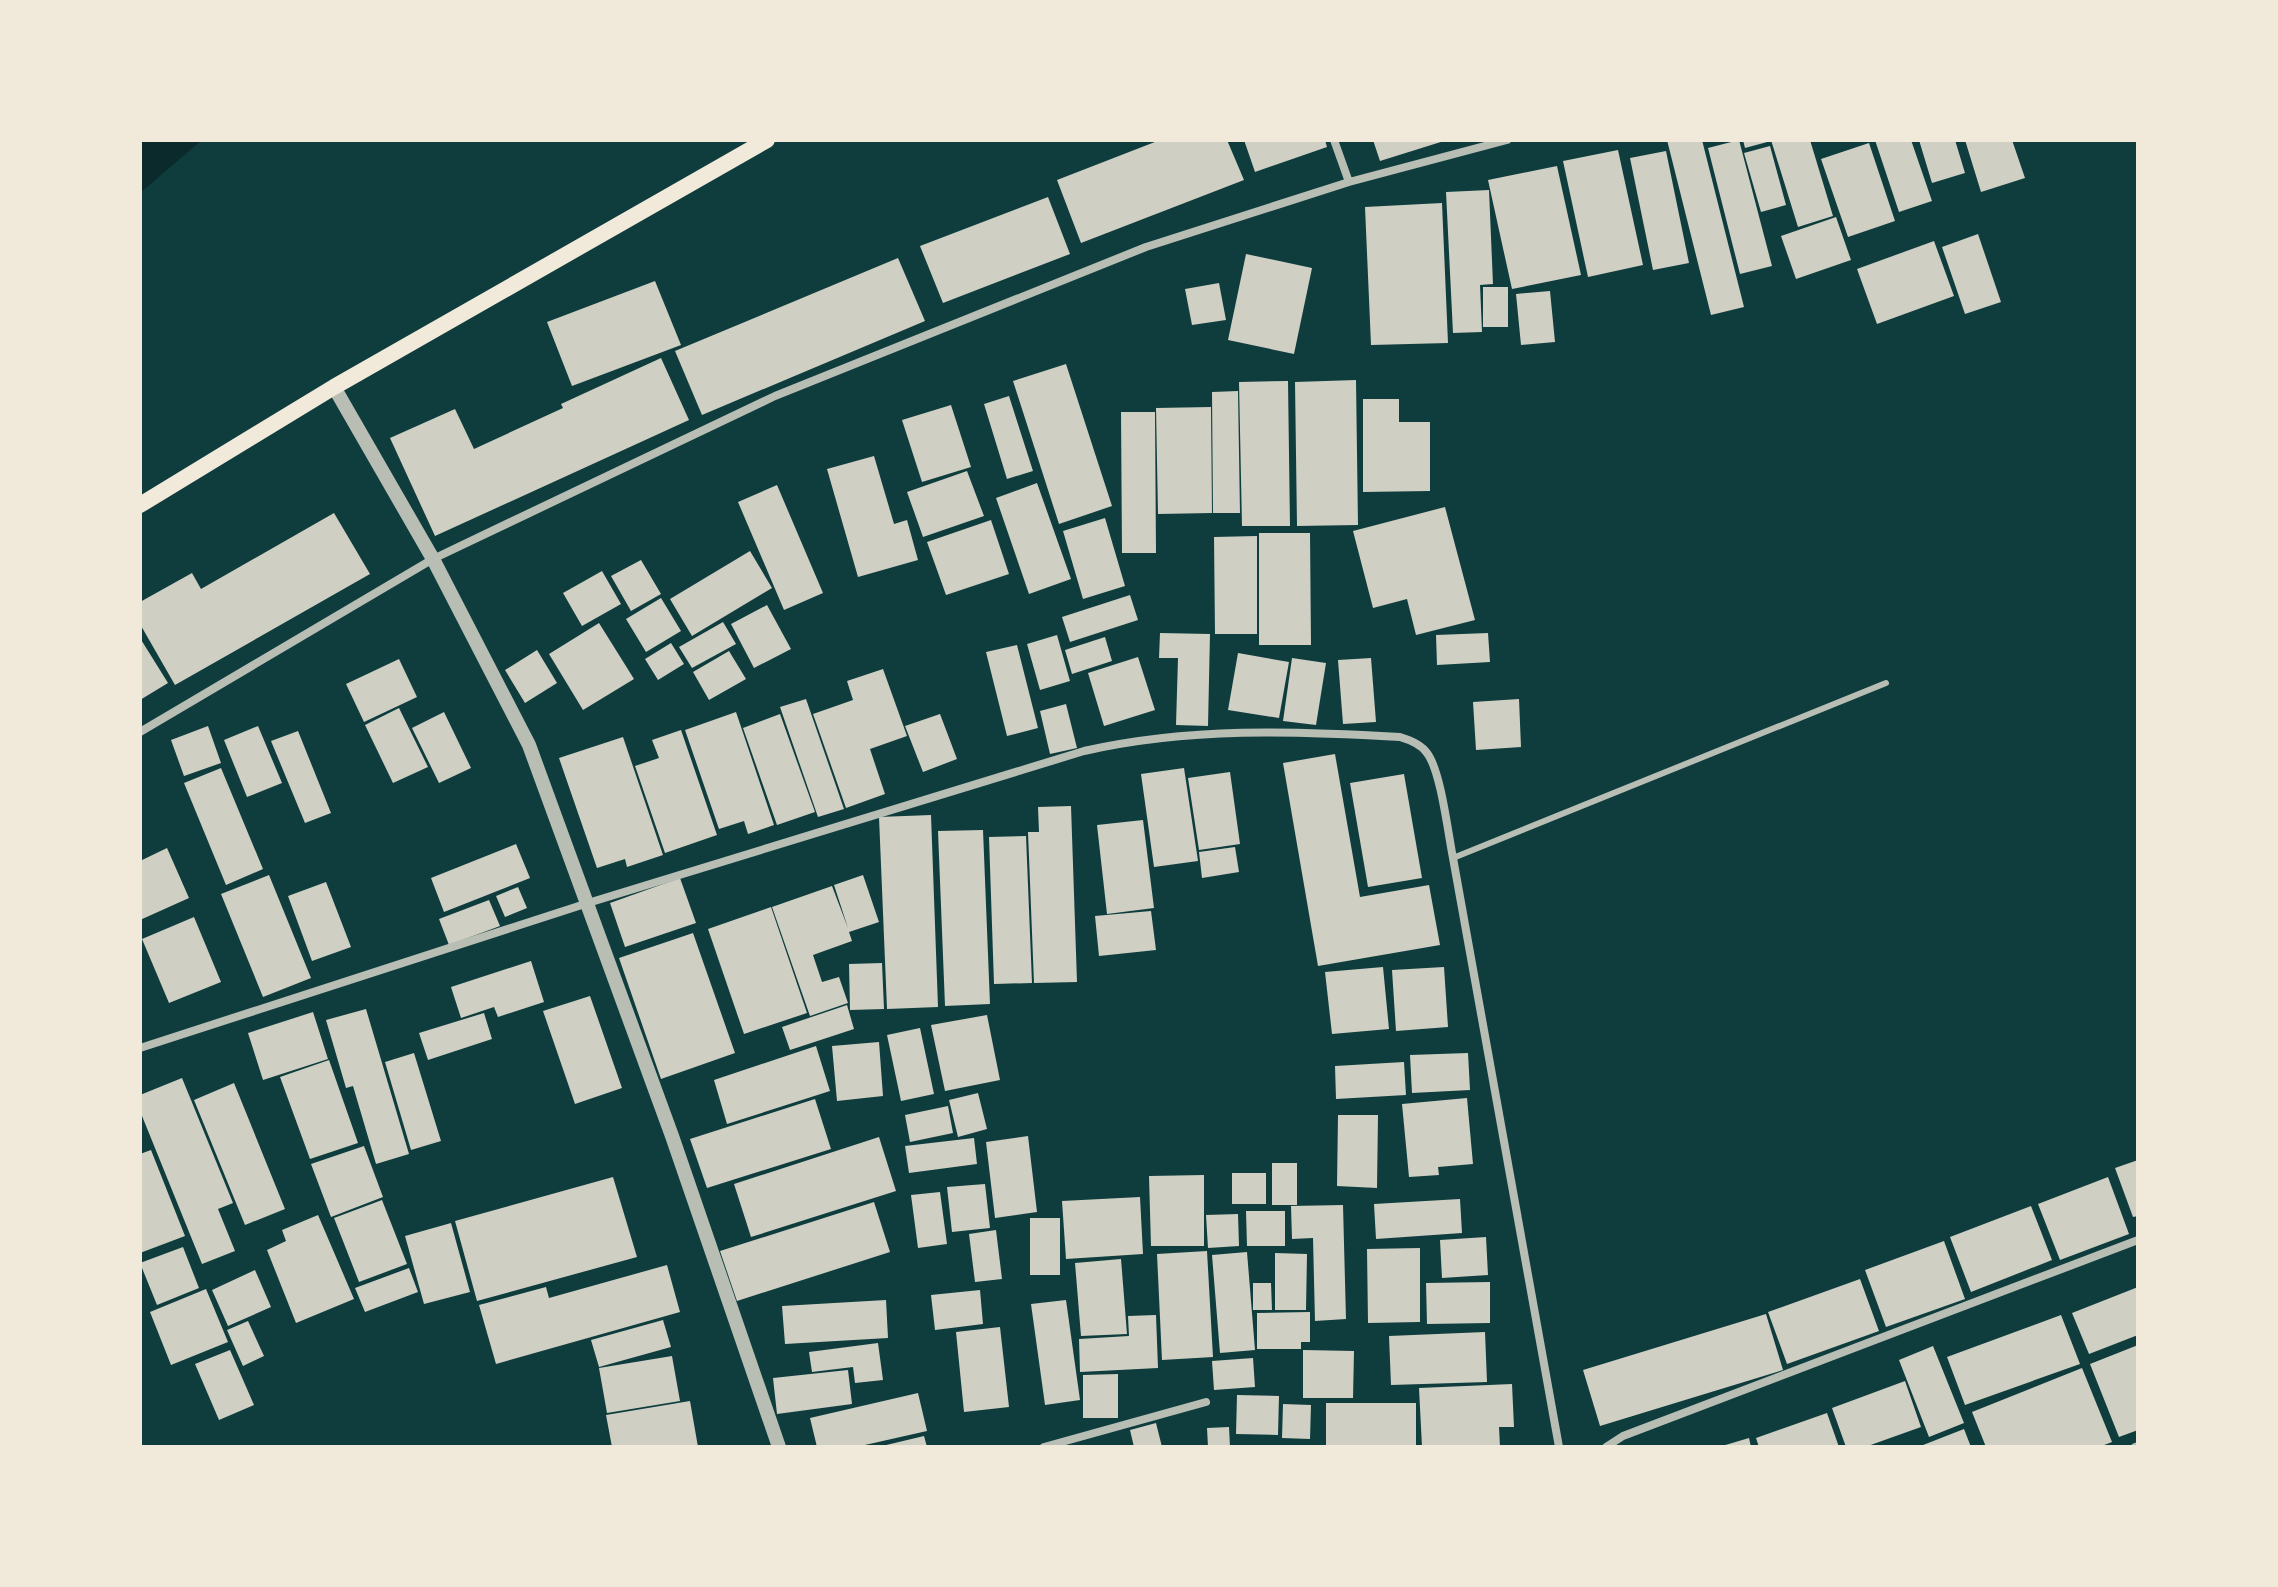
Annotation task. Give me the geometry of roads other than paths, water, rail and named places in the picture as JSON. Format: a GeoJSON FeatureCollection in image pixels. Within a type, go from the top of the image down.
{"type":"FeatureCollection","features":[{"type":"Feature","properties":{"kind":"main road"},"geometry":{"type":"LineString","coordinates":[[140,505],[334,387],[767,140]]}},
{"type":"Feature","properties":{"kind":"street"},"geometry":{"type":"LineString","coordinates":[[1334,140],[1349,182]]}},
{"type":"Feature","properties":{"kind":"street"},"geometry":{"type":"LineString","coordinates":[[140,732],[433,559],[775,396],[1146,247],[1349,182],[1507,140]]}},
{"type":"Feature","properties":{"kind":"street"},"geometry":{"type":"LineString","coordinates":[[334,387],[433,559],[529,745],[672,1136],[779,1447]]}},
{"type":"Feature","properties":{"kind":"street"},"geometry":{"type":"LineString","coordinates":[[140,1048],[588,903],[1084,751],[1136,739],[1184,734],[1288,731],[1400,737],[1415,742],[1427,752],[1434,767],[1559,1447]]}},
{"type":"Feature","properties":{"kind":"street"},"geometry":{"type":"LineString","coordinates":[[1606,1447],[1623,1436],[2138,1240]]}},
{"type":"Feature","properties":{"kind":"street"},"geometry":{"type":"LineString","coordinates":[[1044,1447],[1206,1402]]}},
{"type":"Feature","properties":{"kind":"lane"},"geometry":{"type":"LineString","coordinates":[[1453,858],[1886,683]]}},
{"type":"Feature","properties":{"kind":"water"},"geometry":{"type":"Polygon","coordinates":[[[140,140],[202,140],[140,193],[140,140]]]}}]}
